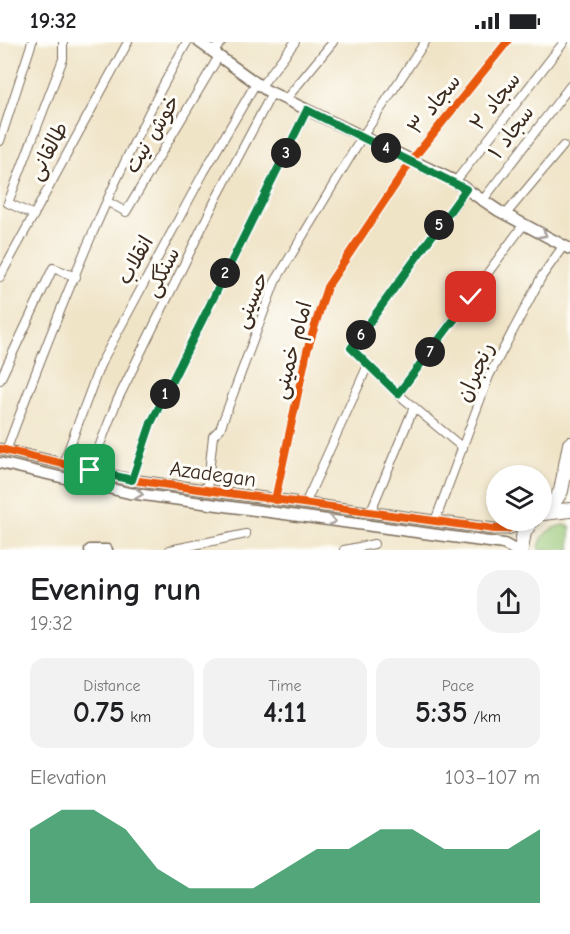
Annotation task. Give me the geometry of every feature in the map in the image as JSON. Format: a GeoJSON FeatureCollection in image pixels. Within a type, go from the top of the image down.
{"type":"FeatureCollection","features":[{"type":"Feature","properties":{"kind":"highway"},"geometry":{"type":"LineString","coordinates":[[552,506],[566,496],[570,444]]}},
{"type":"Feature","properties":{"kind":"highway"},"geometry":{"type":"LineString","coordinates":[[552,513],[570,510]]}},
{"type":"Feature","properties":{"kind":"highway"},"geometry":{"type":"LineString","coordinates":[[521,550],[525,531]]}},
{"type":"Feature","properties":{"kind":"street"},"geometry":{"type":"LineString","coordinates":[[0,141],[32,42]]}},
{"type":"Feature","properties":{"kind":"street"},"geometry":{"type":"LineString","coordinates":[[34,215],[8,203],[63,59],[63,42]]}},
{"type":"Feature","properties":{"kind":"street","name":"طالقانی"},"geometry":{"type":"LineString","coordinates":[[0,277],[128,42]]}},
{"type":"Feature","properties":{"kind":"street"},"geometry":{"type":"LineString","coordinates":[[3,450],[118,174],[187,42]]}},
{"type":"Feature","properties":{"kind":"street"},"geometry":{"type":"LineString","coordinates":[[199,42],[272,93],[455,182],[506,214],[567,247]]}},
{"type":"Feature","properties":{"kind":"street"},"geometry":{"type":"LineString","coordinates":[[216,54],[222,42]]}},
{"type":"Feature","properties":{"kind":"street","name":"انقلاب"},"geometry":{"type":"LineString","coordinates":[[63,464],[100,365],[204,172],[258,84],[295,42]]}},
{"type":"Feature","properties":{"kind":"street"},"geometry":{"type":"LineString","coordinates":[[286,99],[333,42]]}},
{"type":"Feature","properties":{"kind":"street","name":"حسینی"},"geometry":{"type":"LineString","coordinates":[[207,491],[213,436],[220,429],[275,282],[362,136],[425,42]]}},
{"type":"Feature","properties":{"kind":"street","name":"سجاد ۳"},"geometry":{"type":"LineString","coordinates":[[412,160],[507,42]]}},
{"type":"Feature","properties":{"kind":"street","name":"سجاد ۲"},"geometry":{"type":"LineString","coordinates":[[455,182],[564,42]]}},
{"type":"Feature","properties":{"kind":"street","name":"خوش نیت"},"geometry":{"type":"LineString","coordinates":[[108,202],[126,212],[216,54]]}},
{"type":"Feature","properties":{"kind":"street","name":"سجاد ۱"},"geometry":{"type":"LineString","coordinates":[[483,200],[570,86]]}},
{"type":"Feature","properties":{"kind":"street","name":"سنگکی"},"geometry":{"type":"LineString","coordinates":[[90,470],[117,401],[216,199],[272,93]]}},
{"type":"Feature","properties":{"kind":"street"},"geometry":{"type":"LineString","coordinates":[[132,480],[151,423],[307,110]]}},
{"type":"Feature","properties":{"kind":"street"},"geometry":{"type":"LineString","coordinates":[[506,214],[563,146]]}},
{"type":"Feature","properties":{"kind":"street","name":"امام خمینی"},"geometry":{"type":"LineString","coordinates":[[275,500],[307,351],[327,287],[412,160]]}},
{"type":"Feature","properties":{"kind":"street"},"geometry":{"type":"LineString","coordinates":[[463,448],[398,394],[351,348],[466,189]]}},
{"type":"Feature","properties":{"kind":"street"},"geometry":{"type":"LineString","coordinates":[[398,394],[524,224]]}},
{"type":"Feature","properties":{"kind":"street","name":"رنجبران"},"geometry":{"type":"LineString","coordinates":[[435,521],[489,376],[542,276],[567,247]]}},
{"type":"Feature","properties":{"kind":"street"},"geometry":{"type":"LineString","coordinates":[[0,380],[53,268],[76,277]]}},
{"type":"Feature","properties":{"kind":"street"},"geometry":{"type":"LineString","coordinates":[[305,504],[368,365]]}},
{"type":"Feature","properties":{"kind":"street"},"geometry":{"type":"LineString","coordinates":[[370,513],[414,407]]}},
{"type":"Feature","properties":{"kind":"street","name":"Azadegan"},"geometry":{"type":"LineString","coordinates":[[3,450],[132,480],[486,528]]}},
{"type":"Feature","properties":{"kind":"street","name":"Azadegan"},"geometry":{"type":"LineString","coordinates":[[0,463],[129,493],[504,544],[515,550]]}},
{"type":"Feature","properties":{"kind":"street"},"geometry":{"type":"LineString","coordinates":[[190,501],[192,489]]}},
{"type":"Feature","properties":{"kind":"street"},"geometry":{"type":"LineString","coordinates":[[170,550],[246,534]]}},
{"type":"Feature","properties":{"kind":"street"},"geometry":{"type":"LineString","coordinates":[[344,550],[374,544]]}},
{"type":"Feature","properties":{"kind":"street"},"geometry":{"type":"LineString","coordinates":[[90,550],[107,550]]}},
{"type":"Feature","properties":{"kind":"green space"},"geometry":{"type":"Polygon","coordinates":[[[563,525],[570,526],[570,550],[539,550],[546,533],[552,531],[553,528],[563,525]]]}},
{"type":"Feature","properties":{"kind":"cycle path"},"geometry":{"type":"LineString","coordinates":[[275,500],[307,351],[327,287],[412,160],[507,42]]}},
{"type":"Feature","properties":{"kind":"cycle path"},"geometry":{"type":"LineString","coordinates":[[0,449],[132,480],[486,528]]}},
{"type":"Feature","properties":{"kind":"route"},"geometry":{"type":"LineString","coordinates":[[90,470],[132,480],[151,423],[307,110],[451,179],[466,189],[351,348],[398,394],[471,297]]}}]}
